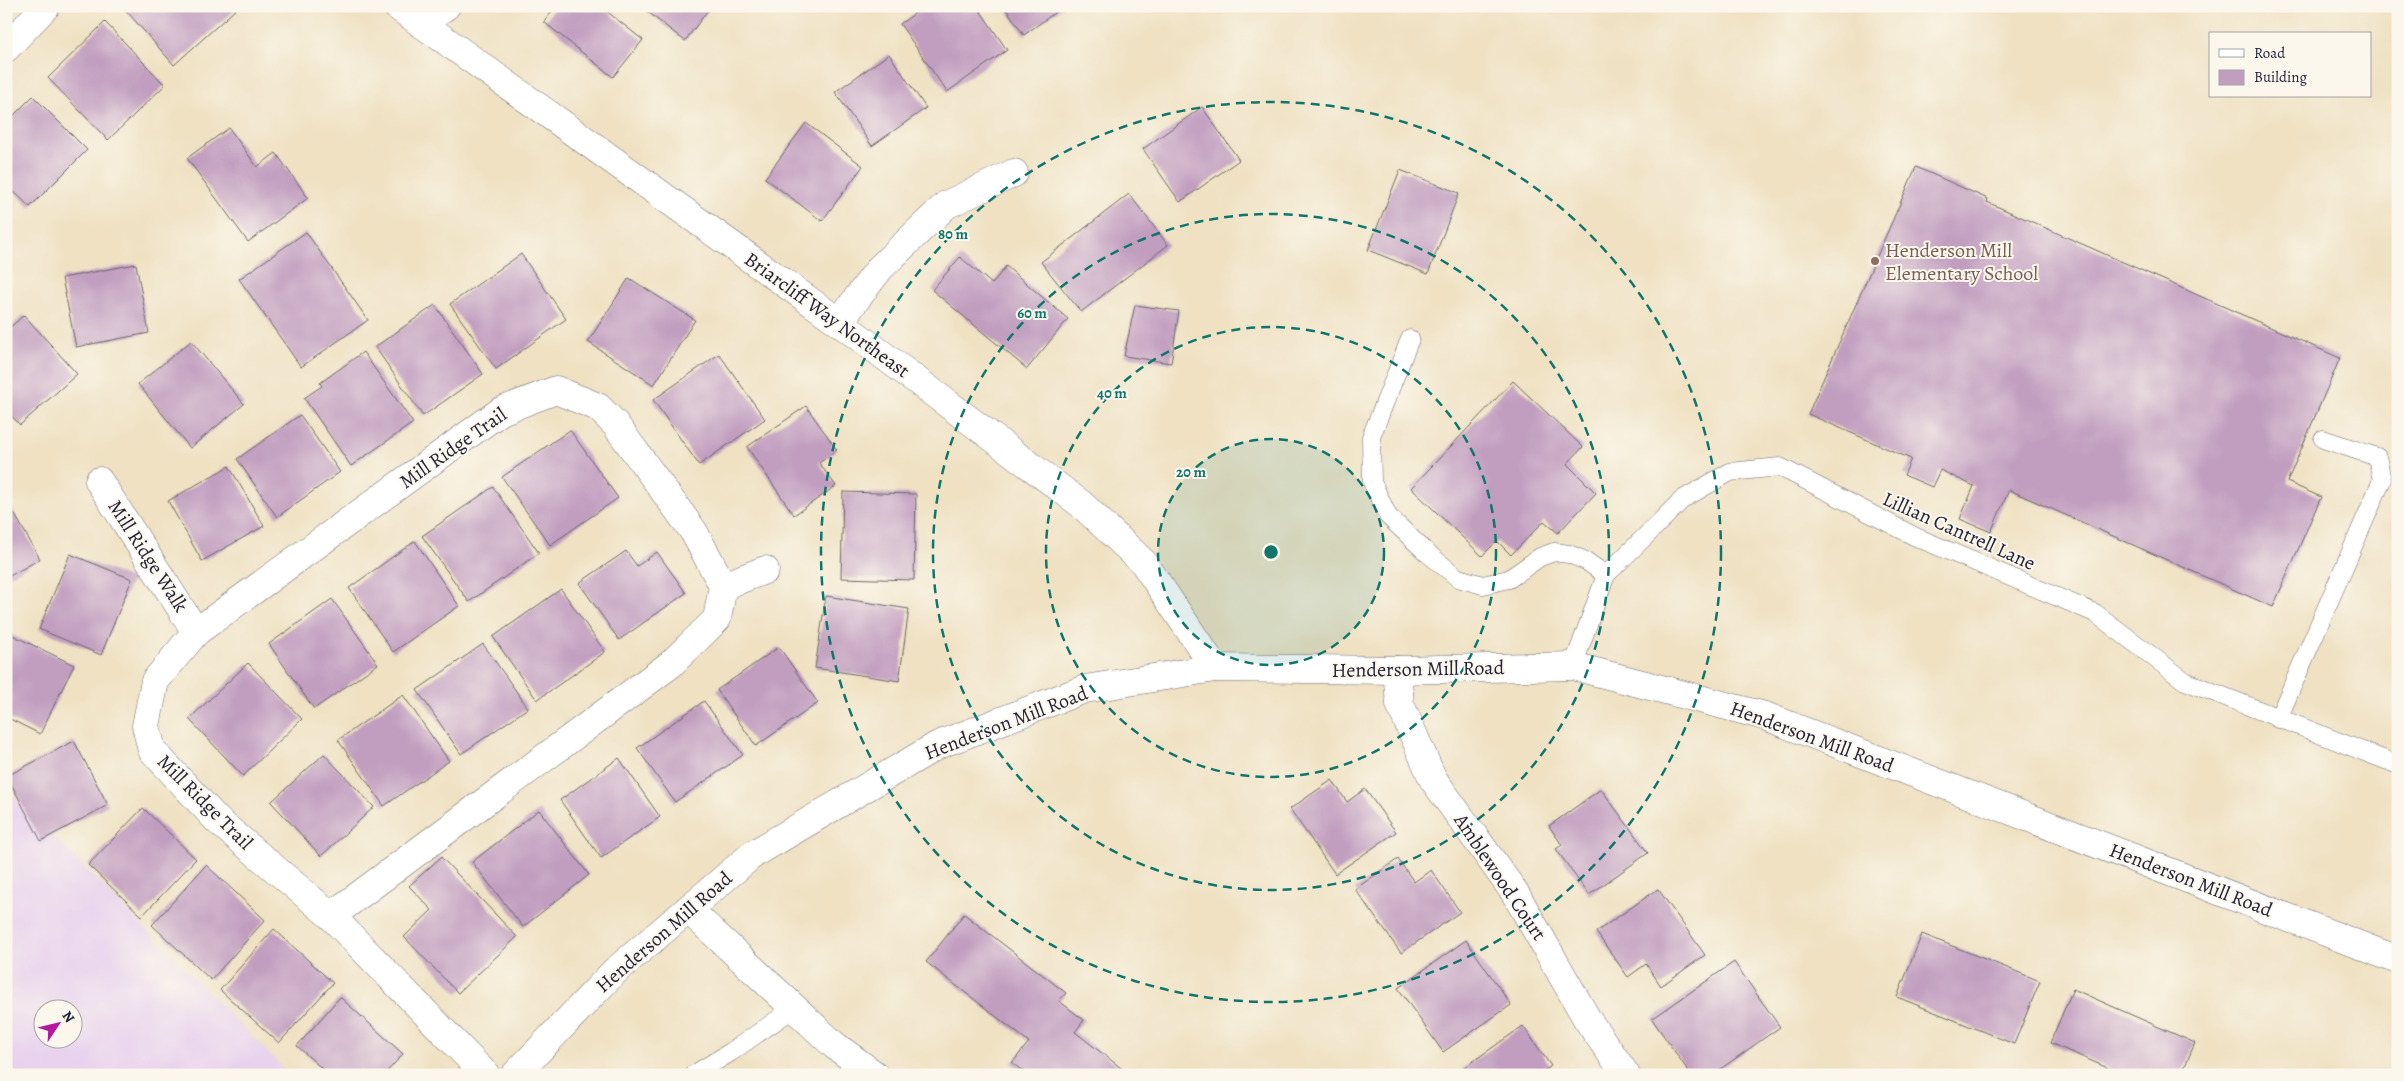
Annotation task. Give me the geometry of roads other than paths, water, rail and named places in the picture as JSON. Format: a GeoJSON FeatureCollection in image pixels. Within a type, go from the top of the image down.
{"type":"FeatureCollection","features":[{"type":"Feature","properties":{"kind":"street"},"geometry":{"type":"LineString","coordinates":[[6,48],[46,6]]}},
{"type":"Feature","properties":{"kind":"street","name":"Briarcliff Way Northeast"},"geometry":{"type":"LineString","coordinates":[[397,6],[839,322],[1081,504],[1144,563],[1215,668]]}},
{"type":"Feature","properties":{"kind":"street"},"geometry":{"type":"LineString","coordinates":[[421,24],[446,6]]}},
{"type":"Feature","properties":{"kind":"street"},"geometry":{"type":"LineString","coordinates":[[839,322],[880,268],[946,205],[1014,173]]}},
{"type":"Feature","properties":{"kind":"street","name":"Mill Ridge Trail"},"geometry":{"type":"LineString","coordinates":[[486,1075],[330,916],[217,820],[152,750],[146,726],[155,681],[196,632],[501,411],[556,390],[598,407],[615,424],[694,532],[723,586]]}},
{"type":"Feature","properties":{"kind":"street","name":"Mill Ridge Walk"},"geometry":{"type":"LineString","coordinates":[[99,481],[196,632]]}},
{"type":"Feature","properties":{"kind":"street"},"geometry":{"type":"LineString","coordinates":[[330,916],[671,664],[717,619],[723,586],[765,570]]}},
{"type":"Feature","properties":{"kind":"street","name":"Henderson Mill Road"},"geometry":{"type":"LineString","coordinates":[[515,1075],[614,972],[752,855],[938,745],[1085,689],[1215,668],[1397,670],[1573,666],[1765,716],[2398,960]]}},
{"type":"Feature","properties":{"kind":"street","name":"Amblewood Court"},"geometry":{"type":"LineString","coordinates":[[1397,670],[1400,704],[1433,779],[1515,893],[1587,1019],[1626,1075]]}},
{"type":"Feature","properties":{"kind":"street"},"geometry":{"type":"LineString","coordinates":[[688,909],[834,1045],[875,1075]]}},
{"type":"Feature","properties":{"kind":"lane"},"geometry":{"type":"LineString","coordinates":[[1410,339],[1371,437],[1372,482],[1388,516],[1426,552],[1458,578],[1483,585],[1509,579],[1540,556],[1554,552],[1568,554],[1586,561],[1606,574]]}},
{"type":"Feature","properties":{"kind":"lane"},"geometry":{"type":"LineString","coordinates":[[2278,719],[2382,480],[2377,457],[2323,439]]}},
{"type":"Feature","properties":{"kind":"lane","name":"Lillian Cantrell Lane"},"geometry":{"type":"LineString","coordinates":[[1573,666],[1606,574],[1683,499],[1730,472],[1780,467],[1848,504],[1916,537],[2095,613],[2185,681],[2398,765]]}},
{"type":"Feature","properties":{"kind":"lane"},"geometry":{"type":"LineString","coordinates":[[693,1075],[731,1052],[794,1008]]}},
{"type":"Feature","properties":{"kind":"place","name":"Henderson Mill Elementary School"},"geometry":{"type":"Point","coordinates":[1875,261]}}]}
